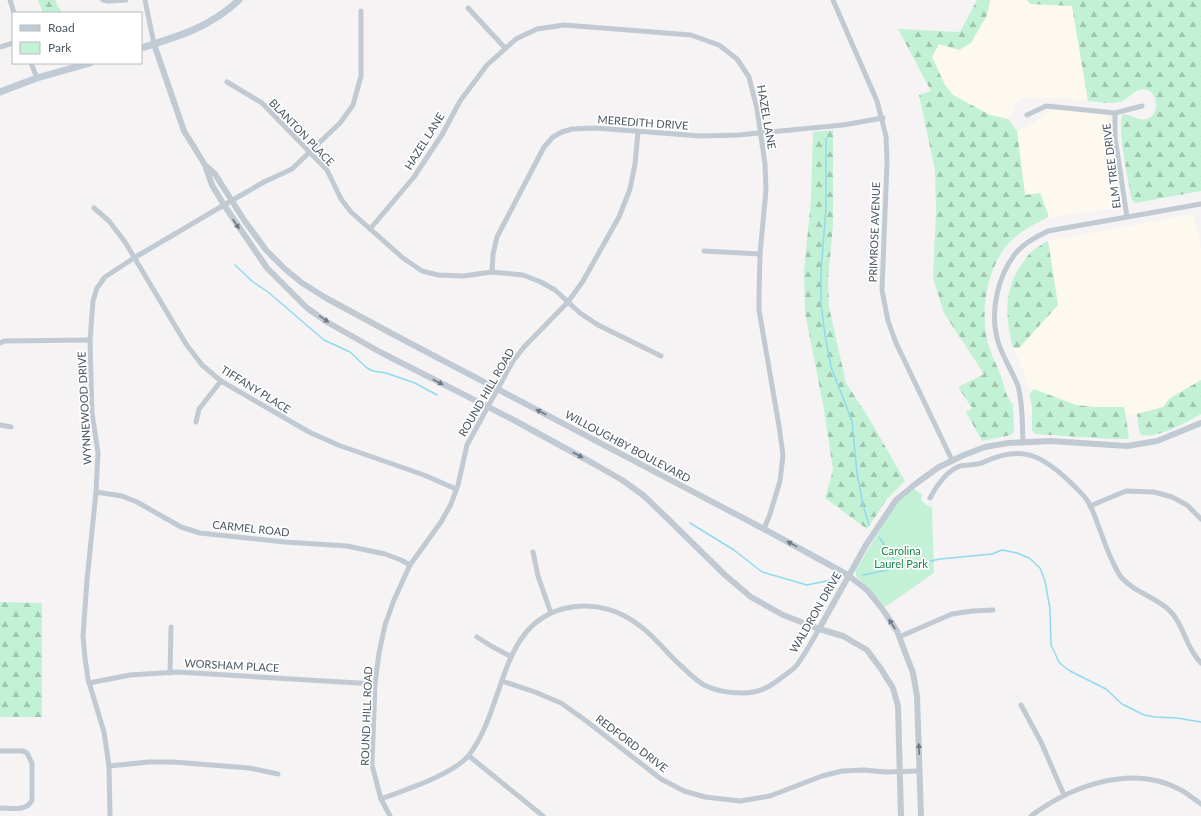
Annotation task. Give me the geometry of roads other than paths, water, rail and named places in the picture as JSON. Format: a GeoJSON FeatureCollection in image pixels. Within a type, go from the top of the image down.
{"type":"FeatureCollection","features":[{"type":"Feature","properties":{"kind":"main road"},"geometry":{"type":"LineString","coordinates":[[142,48],[181,36],[202,27],[218,18],[239,0]]}},
{"type":"Feature","properties":{"kind":"main road"},"geometry":{"type":"LineString","coordinates":[[0,92],[38,78],[87,64]]}},
{"type":"Feature","properties":{"kind":"street"},"geometry":{"type":"LineString","coordinates":[[10,0],[14,12]]}},
{"type":"Feature","properties":{"kind":"street"},"geometry":{"type":"LineString","coordinates":[[103,0],[126,0]]}},
{"type":"Feature","properties":{"kind":"street"},"geometry":{"type":"LineString","coordinates":[[145,0],[154,44]]}},
{"type":"Feature","properties":{"kind":"street","name":"PRIMROSE AVENUE"},"geometry":{"type":"LineString","coordinates":[[833,0],[872,88],[883,118],[886,136],[887,162],[882,290],[888,321],[896,343],[952,460]]}},
{"type":"Feature","properties":{"kind":"street"},"geometry":{"type":"LineString","coordinates":[[468,8],[506,48]]}},
{"type":"Feature","properties":{"kind":"street","name":"WYNNEWOOD DRIVE"},"geometry":{"type":"LineString","coordinates":[[110,816],[109,766],[104,732],[89,683],[85,658],[84,621],[96,492],[98,453],[92,413],[90,340],[93,301],[97,288],[105,277],[134,258],[264,182],[292,169],[340,123],[353,105],[361,76],[361,11]]}},
{"type":"Feature","properties":{"kind":"street","name":"HAZEL LANE"},"geometry":{"type":"LineString","coordinates":[[370,230],[414,177],[443,133],[460,101],[486,65],[516,39],[537,29],[564,25],[691,35],[719,45],[737,59],[749,77],[757,109],[765,164],[766,190],[760,254],[759,310],[783,455],[780,481],[764,529]]}},
{"type":"Feature","properties":{"kind":"street"},"geometry":{"type":"LineString","coordinates":[[0,47],[12,43]]}},
{"type":"Feature","properties":{"kind":"street","name":"WILLOUGHBY BOULEVARD"},"geometry":{"type":"LineString","coordinates":[[154,44],[184,131],[205,165],[212,185],[267,268],[307,308],[327,322],[374,348],[596,464],[643,495],[725,575],[751,597],[783,615],[819,629],[843,636],[867,650],[893,688],[898,706],[901,816]]}},
{"type":"Feature","properties":{"kind":"street"},"geometry":{"type":"LineString","coordinates":[[31,64],[38,78]]}},
{"type":"Feature","properties":{"kind":"street","name":"BLANTON PLACE"},"geometry":{"type":"LineString","coordinates":[[227,82],[262,103],[327,170],[341,199],[351,212],[402,258],[422,271],[438,275],[463,276],[492,272],[523,275],[554,290],[580,313],[598,325],[661,356]]}},
{"type":"Feature","properties":{"kind":"street"},"geometry":{"type":"LineString","coordinates":[[1027,115],[1046,106],[1115,113],[1142,106]]}},
{"type":"Feature","properties":{"kind":"street","name":"ELM TREE DRIVE"},"geometry":{"type":"LineString","coordinates":[[1115,113],[1115,137],[1127,217]]}},
{"type":"Feature","properties":{"kind":"street","name":"MEREDITH DRIVE"},"geometry":{"type":"LineString","coordinates":[[492,272],[493,254],[497,237],[544,147],[553,137],[562,132],[572,129],[595,128],[701,136],[760,133],[843,125],[883,118]]}},
{"type":"Feature","properties":{"kind":"street","name":"ROUND HILL ROAD"},"geometry":{"type":"LineString","coordinates":[[390,816],[381,799],[372,765],[375,684],[379,653],[385,625],[394,600],[410,565],[441,522],[451,504],[467,445],[513,361],[524,347],[568,302],[583,281],[619,216],[630,189],[635,164],[638,132]]}},
{"type":"Feature","properties":{"kind":"street","name":"WILLOUGHBY BOULEVARD"},"geometry":{"type":"LineString","coordinates":[[205,165],[215,174],[266,250],[302,283],[326,298],[764,529],[848,575],[868,592],[883,610],[897,631],[913,673],[917,696],[921,816]]}},
{"type":"Feature","properties":{"kind":"street"},"geometry":{"type":"LineString","coordinates":[[1023,441],[1022,406],[1018,386],[1003,356],[997,338],[995,325],[997,294],[1006,268],[1016,253],[1028,242],[1048,231],[1201,204]]}},
{"type":"Feature","properties":{"kind":"street","name":"TIFFANY PLACE"},"geometry":{"type":"LineString","coordinates":[[94,208],[109,221],[125,242],[186,344],[202,365],[221,381],[309,432],[338,445],[424,475],[456,489]]}},
{"type":"Feature","properties":{"kind":"street"},"geometry":{"type":"LineString","coordinates":[[704,251],[760,254]]}},
{"type":"Feature","properties":{"kind":"street"},"geometry":{"type":"LineString","coordinates":[[0,343],[4,341],[90,340]]}},
{"type":"Feature","properties":{"kind":"street"},"geometry":{"type":"LineString","coordinates":[[196,422],[199,409],[221,381]]}},
{"type":"Feature","properties":{"kind":"street","name":"WALDRON DRIVE"},"geometry":{"type":"LineString","coordinates":[[381,799],[426,783],[454,767],[469,756],[487,725],[510,656],[519,640],[537,622],[552,613],[572,607],[594,606],[616,611],[641,626],[687,672],[704,685],[734,693],[751,693],[767,689],[796,665],[819,629],[866,545],[896,500],[939,467],[952,460],[985,447],[1023,441],[1051,441],[1127,446],[1156,441],[1201,423]]}},
{"type":"Feature","properties":{"kind":"street"},"geometry":{"type":"LineString","coordinates":[[0,426],[11,427]]}},
{"type":"Feature","properties":{"kind":"street"},"geometry":{"type":"LineString","coordinates":[[930,498],[937,485],[949,472],[961,466],[978,465],[993,458],[1009,454],[1024,454],[1039,458],[1053,467],[1086,499],[1102,539],[1121,577],[1129,584],[1169,610],[1180,624],[1190,650],[1201,663]]}},
{"type":"Feature","properties":{"kind":"street"},"geometry":{"type":"LineString","coordinates":[[1090,506],[1126,491],[1154,492],[1172,496],[1187,505],[1201,519]]}},
{"type":"Feature","properties":{"kind":"street","name":"CARMEL ROAD"},"geometry":{"type":"LineString","coordinates":[[96,492],[122,496],[137,502],[181,528],[200,533],[285,542],[346,546],[385,554],[410,565]]}},
{"type":"Feature","properties":{"kind":"street"},"geometry":{"type":"LineString","coordinates":[[533,552],[538,576],[552,613]]}},
{"type":"Feature","properties":{"kind":"street"},"geometry":{"type":"LineString","coordinates":[[899,638],[952,614],[993,610]]}},
{"type":"Feature","properties":{"kind":"street"},"geometry":{"type":"LineString","coordinates":[[170,672],[171,627]]}},
{"type":"Feature","properties":{"kind":"street"},"geometry":{"type":"LineString","coordinates":[[477,637],[510,656]]}},
{"type":"Feature","properties":{"kind":"street","name":"WORSHAM PLACE"},"geometry":{"type":"LineString","coordinates":[[89,683],[130,675],[170,672],[375,684]]}},
{"type":"Feature","properties":{"kind":"street","name":"REDFORD DRIVE"},"geometry":{"type":"LineString","coordinates":[[502,681],[535,692],[561,703],[661,779],[684,791],[705,797],[740,801],[770,796],[822,776],[842,771],[919,771]]}},
{"type":"Feature","properties":{"kind":"street"},"geometry":{"type":"LineString","coordinates":[[1021,705],[1041,742],[1064,796]]}},
{"type":"Feature","properties":{"kind":"street"},"geometry":{"type":"LineString","coordinates":[[0,751],[23,751],[28,753],[32,763],[32,800],[30,803],[22,808],[0,808]]}},
{"type":"Feature","properties":{"kind":"street"},"geometry":{"type":"LineString","coordinates":[[469,756],[543,816]]}},
{"type":"Feature","properties":{"kind":"street"},"geometry":{"type":"LineString","coordinates":[[109,766],[149,762],[173,762],[248,768],[278,774]]}},
{"type":"Feature","properties":{"kind":"street"},"geometry":{"type":"LineString","coordinates":[[1031,816],[1053,801],[1081,788],[1105,781],[1136,778],[1165,784],[1180,790],[1201,804]]}},
{"type":"Feature","properties":{"kind":"waterway"},"geometry":{"type":"LineString","coordinates":[[826,138],[826,208],[821,272],[821,304],[831,367],[852,421],[857,473],[863,505],[869,525]]}},
{"type":"Feature","properties":{"kind":"waterway"},"geometry":{"type":"LineString","coordinates":[[235,265],[253,282],[268,292],[324,340],[350,352],[367,368],[415,383],[437,395]]}},
{"type":"Feature","properties":{"kind":"waterway"},"geometry":{"type":"LineString","coordinates":[[690,523],[734,550],[762,572],[807,585],[831,580]]}},
{"type":"Feature","properties":{"kind":"waterway"},"geometry":{"type":"LineString","coordinates":[[879,537],[898,568]]}},
{"type":"Feature","properties":{"kind":"waterway"},"geometry":{"type":"LineString","coordinates":[[863,575],[940,559],[992,554],[1002,550],[1017,553],[1029,558],[1040,568],[1045,581],[1050,609],[1051,645],[1062,665],[1070,671],[1106,689],[1122,704],[1144,715],[1201,722]]}},
{"type":"Feature","properties":{"kind":"park label","name":"Carolina Laurel Park"},"geometry":{"type":"Point","coordinates":[901,556]}}]}
